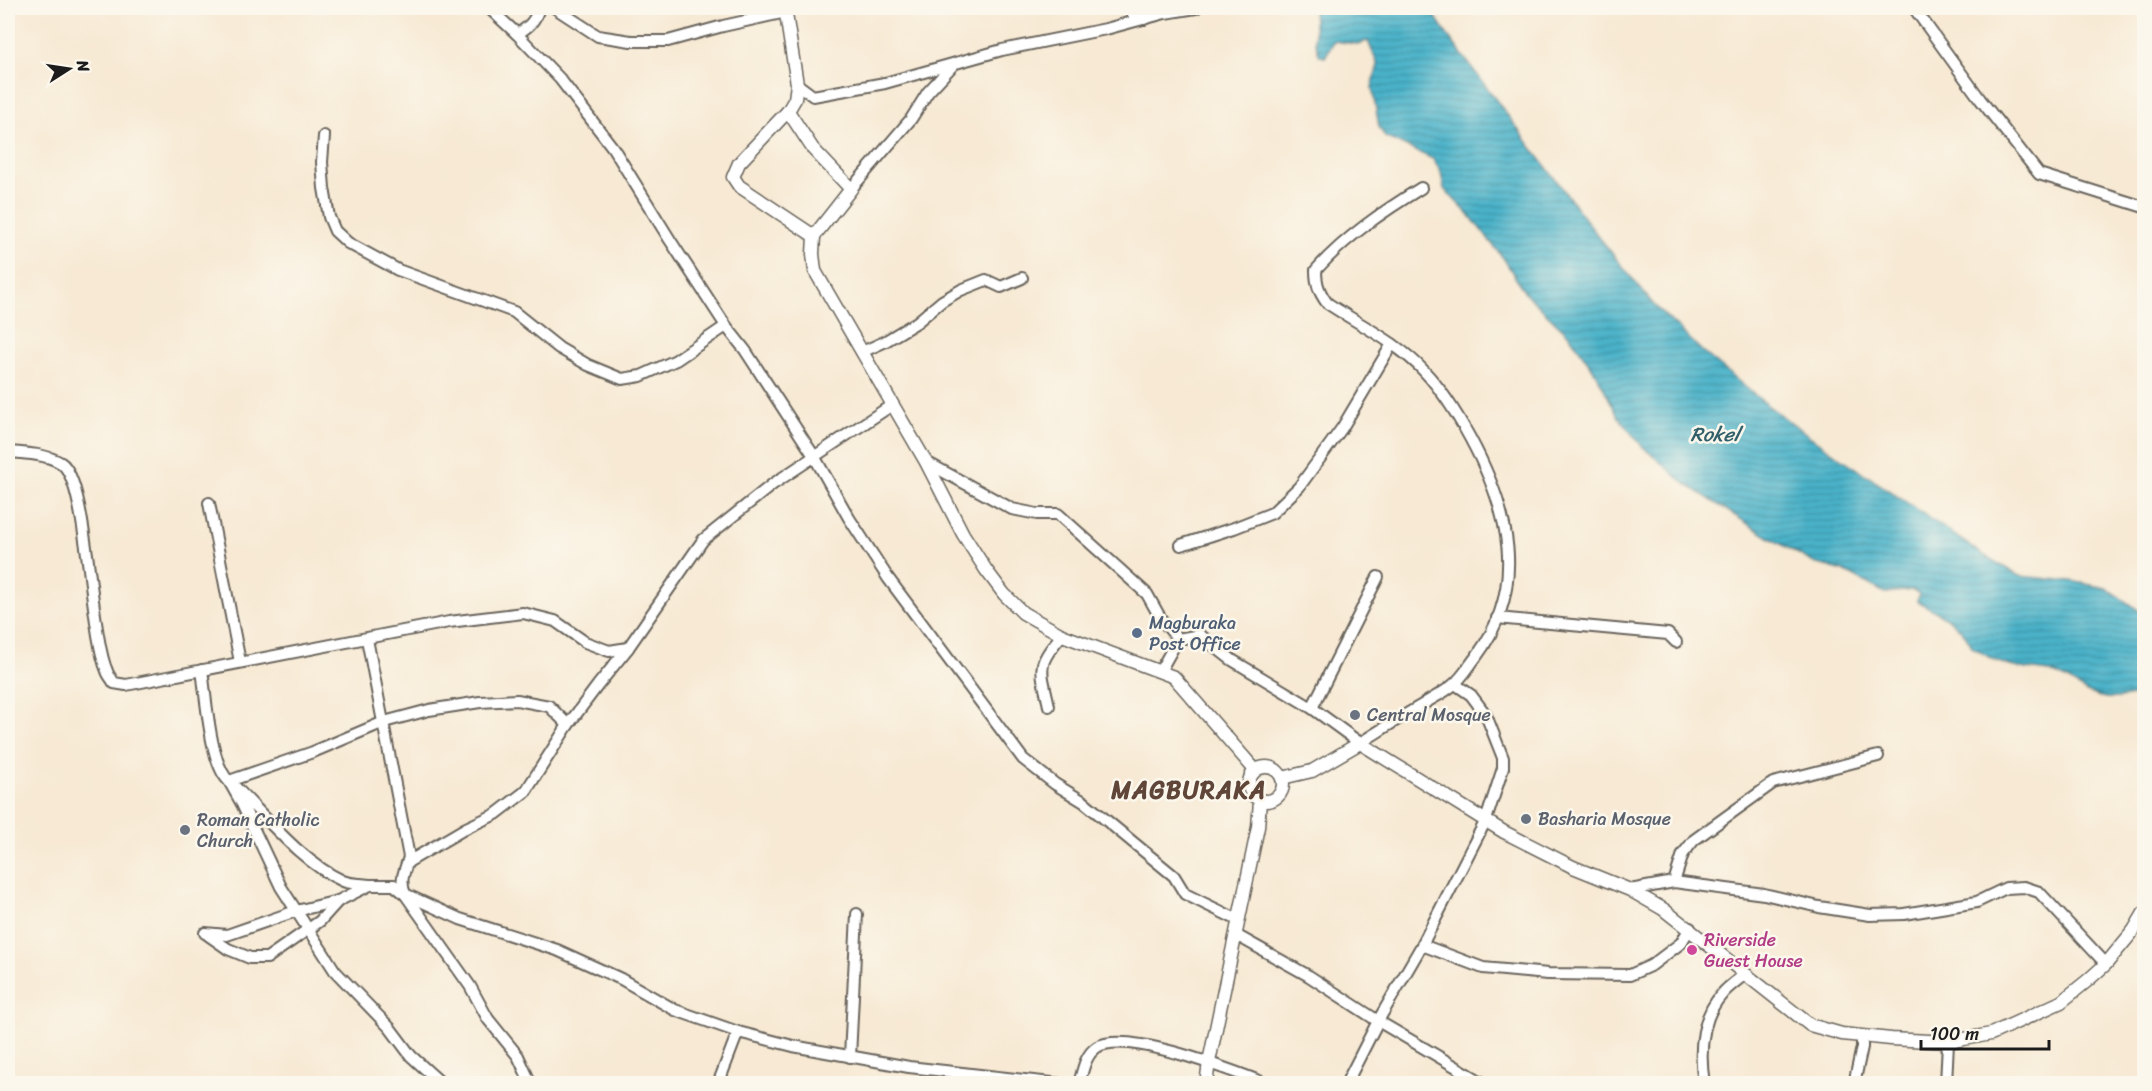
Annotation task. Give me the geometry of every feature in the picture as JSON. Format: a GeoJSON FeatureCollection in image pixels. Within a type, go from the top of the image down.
{"type":"FeatureCollection","features":[{"type":"Feature","properties":{"kind":"street"},"geometry":{"type":"LineString","coordinates":[[489,8],[560,79],[613,148],[670,240],[726,326],[745,350],[813,456],[849,518],[888,578],[1023,759],[1055,784],[1084,802],[1174,876],[1185,894],[1238,920]]}},
{"type":"Feature","properties":{"kind":"street"},"geometry":{"type":"LineString","coordinates":[[517,34],[529,27],[539,8]]}},
{"type":"Feature","properties":{"kind":"street"},"geometry":{"type":"LineString","coordinates":[[555,8],[598,36],[668,41],[786,10],[797,84],[795,99],[788,111],[739,163],[733,177],[739,186],[814,236]]}},
{"type":"Feature","properties":{"kind":"street"},"geometry":{"type":"LineString","coordinates":[[1129,8],[1132,13],[1144,19]]}},
{"type":"Feature","properties":{"kind":"street"},"geometry":{"type":"LineString","coordinates":[[797,84],[813,96],[885,83],[1002,50],[1196,8]]}},
{"type":"Feature","properties":{"kind":"street"},"geometry":{"type":"LineString","coordinates":[[1914,8],[1980,99],[2039,174],[2145,207]]}},
{"type":"Feature","properties":{"kind":"street"},"geometry":{"type":"LineString","coordinates":[[953,65],[928,92],[911,119],[814,236],[815,271],[926,462],[963,534],[1004,594],[1023,613],[1062,635],[1174,677],[1255,770]]}},
{"type":"Feature","properties":{"kind":"street"},"geometry":{"type":"LineString","coordinates":[[788,111],[813,149],[851,189]]}},
{"type":"Feature","properties":{"kind":"street"},"geometry":{"type":"LineString","coordinates":[[324,136],[323,171],[329,217],[334,231],[348,243],[399,270],[514,312],[559,348],[588,365],[622,379],[641,376],[676,360],[726,326]]}},
{"type":"Feature","properties":{"kind":"street"},"geometry":{"type":"LineString","coordinates":[[1282,778],[1312,771],[1455,684],[1490,636],[1502,605],[1508,579],[1507,534],[1502,509],[1491,479],[1462,423],[1442,392],[1408,355],[1327,303],[1318,291],[1316,270],[1328,256],[1388,208],[1421,188]]}},
{"type":"Feature","properties":{"kind":"street"},"geometry":{"type":"LineString","coordinates":[[862,352],[917,322],[942,301],[961,290],[986,280],[1001,287],[1022,278]]}},
{"type":"Feature","properties":{"kind":"street"},"geometry":{"type":"LineString","coordinates":[[1181,545],[1272,513],[1299,487],[1336,436],[1392,344]]}},
{"type":"Feature","properties":{"kind":"street"},"geometry":{"type":"LineString","coordinates":[[408,862],[496,814],[526,791],[568,725],[628,648],[703,540],[773,484],[892,405]]}},
{"type":"Feature","properties":{"kind":"street"},"geometry":{"type":"LineString","coordinates":[[8,452],[60,462],[72,477],[86,547],[101,648],[107,671],[114,683],[126,685],[449,622],[523,613],[555,621],[585,642],[609,651],[628,648]]}},
{"type":"Feature","properties":{"kind":"street"},"geometry":{"type":"LineString","coordinates":[[926,462],[1012,509],[1037,514],[1058,514],[1147,594],[1161,619],[1178,639]]}},
{"type":"Feature","properties":{"kind":"street"},"geometry":{"type":"LineString","coordinates":[[209,503],[240,662]]}},
{"type":"Feature","properties":{"kind":"street"},"geometry":{"type":"LineString","coordinates":[[1312,708],[1378,577]]}},
{"type":"Feature","properties":{"kind":"street"},"geometry":{"type":"LineString","coordinates":[[1497,618],[1668,634],[1676,642]]}},
{"type":"Feature","properties":{"kind":"street"},"geometry":{"type":"LineString","coordinates":[[1049,706],[1041,668],[1044,658],[1062,635]]}},
{"type":"Feature","properties":{"kind":"street"},"geometry":{"type":"LineString","coordinates":[[1160,670],[1178,639],[1200,635],[1232,660],[1312,708],[1360,743],[1504,832],[1573,867],[1630,890],[1663,909],[1810,1024],[1842,1034],[1948,1042],[1990,1034],[2061,1002],[2106,964],[2145,913]]}},
{"type":"Feature","properties":{"kind":"street"},"geometry":{"type":"LineString","coordinates":[[367,639],[409,857],[401,877],[401,885],[470,987],[488,1019],[518,1056],[531,1083]]}},
{"type":"Feature","properties":{"kind":"street"},"geometry":{"type":"LineString","coordinates":[[202,670],[215,756],[223,776],[315,865],[344,882],[394,885],[405,894],[460,919],[557,950],[621,979],[675,1010],[738,1032],[793,1046],[909,1067],[1062,1083]]}},
{"type":"Feature","properties":{"kind":"street"},"geometry":{"type":"LineString","coordinates":[[1346,1083],[1378,1021],[1422,945],[1486,820],[1503,768],[1503,758],[1486,715],[1471,695],[1455,684]]}},
{"type":"Feature","properties":{"kind":"street"},"geometry":{"type":"LineString","coordinates":[[229,781],[313,752],[384,722],[429,710],[480,702],[517,700],[549,706],[568,725]]}},
{"type":"Feature","properties":{"kind":"street"},"geometry":{"type":"LineString","coordinates":[[1773,783],[1878,756]]}},
{"type":"Feature","properties":{"kind":"street"},"geometry":{"type":"LineString","coordinates":[[1270,767],[1279,772],[1282,778],[1280,795],[1270,801],[1260,801],[1252,795],[1249,781],[1255,770],[1270,767]]}},
{"type":"Feature","properties":{"kind":"street"},"geometry":{"type":"LineString","coordinates":[[1674,882],[1683,854],[1694,840],[1773,783],[1795,773]]}},
{"type":"Feature","properties":{"kind":"street"},"geometry":{"type":"LineString","coordinates":[[229,781],[281,887],[335,971],[390,1028],[411,1056],[442,1083]]}},
{"type":"Feature","properties":{"kind":"street"},"geometry":{"type":"LineString","coordinates":[[1206,1083],[1258,827],[1260,801]]}},
{"type":"Feature","properties":{"kind":"street"},"geometry":{"type":"LineString","coordinates":[[1630,890],[1674,882],[1764,894],[1819,907],[1870,915],[1904,914],[1977,902],[2006,888],[2024,887],[2039,892],[2106,964]]}},
{"type":"Feature","properties":{"kind":"street"},"geometry":{"type":"LineString","coordinates":[[338,902],[308,930],[267,958],[259,960],[228,949],[205,933],[227,935],[296,911],[338,902],[370,885]]}},
{"type":"Feature","properties":{"kind":"street"},"geometry":{"type":"LineString","coordinates":[[850,1057],[857,914]]}},
{"type":"Feature","properties":{"kind":"street"},"geometry":{"type":"LineString","coordinates":[[1422,945],[1483,968],[1548,974],[1630,975],[1652,965],[1681,943],[1690,928]]}},
{"type":"Feature","properties":{"kind":"street"},"geometry":{"type":"LineString","coordinates":[[1236,935],[1309,976],[1378,1021],[1485,1083]]}},
{"type":"Feature","properties":{"kind":"street"},"geometry":{"type":"LineString","coordinates":[[1704,1083],[1701,1067],[1701,1035],[1722,993],[1745,975]]}},
{"type":"Feature","properties":{"kind":"street"},"geometry":{"type":"LineString","coordinates":[[718,1083],[738,1032]]}},
{"type":"Feature","properties":{"kind":"street"},"geometry":{"type":"LineString","coordinates":[[1854,1083],[1862,1047],[1862,1036]]}},
{"type":"Feature","properties":{"kind":"street"},"geometry":{"type":"LineString","coordinates":[[1946,1083],[1948,1042]]}},
{"type":"Feature","properties":{"kind":"street"},"geometry":{"type":"LineString","coordinates":[[1079,1083],[1087,1057],[1099,1046],[1125,1043],[1186,1054],[1267,1083]]}},
{"type":"Feature","properties":{"kind":"water","name":"Rokel"},"geometry":{"type":"Polygon","coordinates":[[[1313,8],[1430,8],[1446,33],[1598,236],[1653,304],[1703,352],[1767,405],[1815,440],[1982,554],[2019,576],[2071,581],[2106,588],[2144,614],[2144,692],[2124,698],[2096,696],[2056,674],[2000,663],[1972,647],[1957,626],[1917,601],[1919,594],[1913,590],[1885,593],[1844,571],[1814,563],[1684,483],[1642,446],[1618,416],[1597,375],[1570,336],[1525,293],[1504,259],[1471,217],[1444,189],[1441,172],[1433,159],[1385,137],[1379,127],[1372,87],[1378,65],[1368,41],[1357,44],[1334,41],[1325,57],[1319,55],[1315,39],[1313,8]]]}},
{"type":"Feature","properties":{"kind":"place","name":"Magburaka Post Office"},"geometry":{"type":"Point","coordinates":[1137,633]}},
{"type":"Feature","properties":{"kind":"place","name":"Central Mosque"},"geometry":{"type":"Point","coordinates":[1355,715]}},
{"type":"Feature","properties":{"kind":"place","name":"Basharia Mosque"},"geometry":{"type":"Point","coordinates":[1526,819]}},
{"type":"Feature","properties":{"kind":"place","name":"Roman Catholic Church"},"geometry":{"type":"Point","coordinates":[185,830]}},
{"type":"Feature","properties":{"kind":"place","name":"Riverside Guest House"},"geometry":{"type":"Point","coordinates":[1692,950]}},
{"type":"Feature","properties":{"kind":"district","name":"MAGBURAKA"},"geometry":{"type":"Point","coordinates":[1189,790]}}]}
